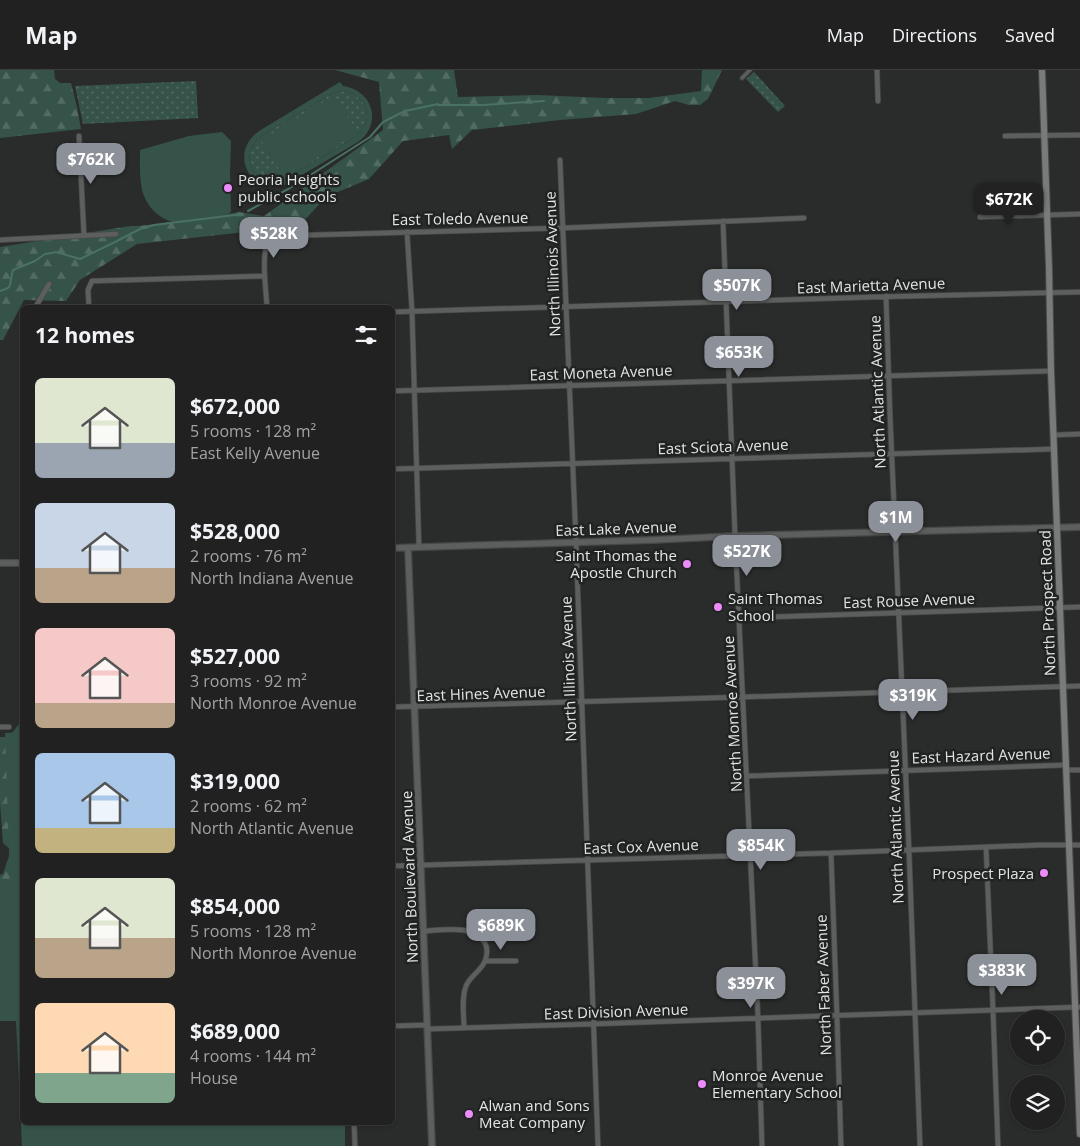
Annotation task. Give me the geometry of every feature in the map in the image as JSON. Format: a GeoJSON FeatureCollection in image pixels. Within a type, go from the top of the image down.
{"type":"FeatureCollection","features":[{"type":"Feature","properties":{"kind":"main road","name":"North Prospect Road"},"geometry":{"type":"LineString","coordinates":[[1042,70],[1050,371],[1054,435],[1062,687],[1078,1007],[1080,1134]]}},
{"type":"Feature","properties":{"kind":"street"},"geometry":{"type":"LineString","coordinates":[[742,78],[750,70]]}},
{"type":"Feature","properties":{"kind":"street"},"geometry":{"type":"LineString","coordinates":[[877,70],[878,102]]}},
{"type":"Feature","properties":{"kind":"street"},"geometry":{"type":"LineString","coordinates":[[1005,136],[1080,135]]}},
{"type":"Feature","properties":{"kind":"street"},"geometry":{"type":"LineString","coordinates":[[78,136],[84,236]]}},
{"type":"Feature","properties":{"kind":"street","name":"North Illinois Avenue"},"geometry":{"type":"LineString","coordinates":[[560,160],[598,1146]]}},
{"type":"Feature","properties":{"kind":"street"},"geometry":{"type":"LineString","coordinates":[[980,217],[1080,214]]}},
{"type":"Feature","properties":{"kind":"street","name":"East Toledo Avenue"},"geometry":{"type":"LineString","coordinates":[[265,276],[265,255],[268,240],[276,236],[563,228],[804,218]]}},
{"type":"Feature","properties":{"kind":"street","name":"North Monroe Avenue"},"geometry":{"type":"LineString","coordinates":[[723,221],[762,1146]]}},
{"type":"Feature","properties":{"kind":"street"},"geometry":{"type":"LineString","coordinates":[[406,232],[412,311],[420,548]]}},
{"type":"Feature","properties":{"kind":"street"},"geometry":{"type":"LineString","coordinates":[[0,240],[116,234]]}},
{"type":"Feature","properties":{"kind":"street"},"geometry":{"type":"LineString","coordinates":[[88,305],[88,290],[92,281],[265,276],[267,305]]}},
{"type":"Feature","properties":{"kind":"street"},"geometry":{"type":"LineString","coordinates":[[37,305],[49,284]]}},
{"type":"Feature","properties":{"kind":"street","name":"East Marietta Avenue"},"geometry":{"type":"LineString","coordinates":[[395,312],[886,296],[1080,292]]}},
{"type":"Feature","properties":{"kind":"street","name":"North Atlantic Avenue"},"geometry":{"type":"LineString","coordinates":[[886,296],[920,1146]]}},
{"type":"Feature","properties":{"kind":"street","name":"East Moneta Avenue"},"geometry":{"type":"LineString","coordinates":[[395,391],[1050,371]]}},
{"type":"Feature","properties":{"kind":"street"},"geometry":{"type":"LineString","coordinates":[[1054,435],[1080,434]]}},
{"type":"Feature","properties":{"kind":"street","name":"East Sciota Avenue"},"geometry":{"type":"LineString","coordinates":[[395,469],[1054,449]]}},
{"type":"Feature","properties":{"kind":"street","name":"East Lake Avenue"},"geometry":{"type":"LineString","coordinates":[[395,548],[735,536],[1080,527]]}},
{"type":"Feature","properties":{"kind":"street","name":"North Boulevard Avenue"},"geometry":{"type":"LineString","coordinates":[[408,548],[432,1146]]}},
{"type":"Feature","properties":{"kind":"street"},"geometry":{"type":"LineString","coordinates":[[0,564],[20,563]]}},
{"type":"Feature","properties":{"kind":"street","name":"East Rouse Avenue"},"geometry":{"type":"LineString","coordinates":[[740,618],[1080,607]]}},
{"type":"Feature","properties":{"kind":"street","name":"East Hines Avenue"},"geometry":{"type":"LineString","coordinates":[[395,707],[743,698],[1080,686]]}},
{"type":"Feature","properties":{"kind":"street"},"geometry":{"type":"LineString","coordinates":[[0,727],[9,726]]}},
{"type":"Feature","properties":{"kind":"street","name":"East Hazard Avenue"},"geometry":{"type":"LineString","coordinates":[[747,776],[1066,768],[1080,770]]}},
{"type":"Feature","properties":{"kind":"street","name":"East Cox Avenue"},"geometry":{"type":"LineString","coordinates":[[395,866],[1080,845]]}},
{"type":"Feature","properties":{"kind":"street"},"geometry":{"type":"LineString","coordinates":[[986,847],[998,1146]]}},
{"type":"Feature","properties":{"kind":"street","name":"North Faber Avenue"},"geometry":{"type":"LineString","coordinates":[[830,853],[838,1016],[841,1146]]}},
{"type":"Feature","properties":{"kind":"street"},"geometry":{"type":"LineString","coordinates":[[424,930],[473,932],[483,939],[485,943],[487,953],[485,961],[466,985],[463,997],[464,1028]]}},
{"type":"Feature","properties":{"kind":"street"},"geometry":{"type":"LineString","coordinates":[[485,961],[516,961]]}},
{"type":"Feature","properties":{"kind":"street","name":"East Division Avenue"},"geometry":{"type":"LineString","coordinates":[[395,1026],[464,1028],[1078,1007]]}},
{"type":"Feature","properties":{"kind":"street"},"geometry":{"type":"LineString","coordinates":[[354,1125],[355,1146]]}},
{"type":"Feature","properties":{"kind":"green space"},"geometry":{"type":"Polygon","coordinates":[[[0,70],[54,70],[55,79],[60,83],[71,83],[81,129],[0,138],[0,70]]]}},
{"type":"Feature","properties":{"kind":"green space"},"geometry":{"type":"Polygon","coordinates":[[[335,70],[454,70],[458,97],[537,95],[649,98],[701,91],[702,70],[722,70],[708,99],[700,105],[689,105],[675,101],[636,114],[472,130],[452,149],[449,135],[403,141],[369,179],[326,197],[299,226],[137,244],[80,280],[66,301],[24,300],[3,340],[0,340],[0,247],[130,226],[239,212],[264,216],[383,130],[379,82],[335,70]]]}},
{"type":"Feature","properties":{"kind":"green space"},"geometry":{"type":"Polygon","coordinates":[[[754,72],[785,106],[778,112],[746,79],[754,72]]]}},
{"type":"Feature","properties":{"kind":"green space"},"geometry":{"type":"Polygon","coordinates":[[[196,81],[198,118],[83,124],[75,86],[196,81]]]}},
{"type":"Feature","properties":{"kind":"green space"},"geometry":{"type":"Polygon","coordinates":[[[340,82],[343,86],[362,94],[368,101],[371,109],[372,117],[366,135],[358,142],[285,185],[273,187],[262,184],[253,179],[247,170],[244,161],[245,150],[250,140],[259,131],[340,82]],[[340,91],[329,95],[261,136],[254,143],[250,152],[252,168],[257,175],[273,181],[284,180],[355,137],[366,123],[366,108],[357,96],[340,91]]]}},
{"type":"Feature","properties":{"kind":"green space"},"geometry":{"type":"Polygon","coordinates":[[[340,91],[357,96],[366,108],[366,123],[362,130],[355,137],[284,180],[273,181],[257,175],[252,168],[250,160],[250,152],[254,143],[261,136],[329,95],[340,91]]]}},
{"type":"Feature","properties":{"kind":"green space"},"geometry":{"type":"Polygon","coordinates":[[[333,96],[358,132],[284,178],[261,140],[333,96]]]}},
{"type":"Feature","properties":{"kind":"green space"},"geometry":{"type":"Polygon","coordinates":[[[222,132],[231,141],[231,212],[214,222],[194,225],[174,222],[156,213],[149,206],[142,191],[140,150],[189,136],[222,132]]]}},
{"type":"Feature","properties":{"kind":"green space"},"geometry":{"type":"Polygon","coordinates":[[[20,723],[20,859],[17,885],[0,888],[0,875],[3,874],[11,850],[3,843],[0,803],[0,737],[9,737],[20,723]]]}},
{"type":"Feature","properties":{"kind":"green space"},"geometry":{"type":"Polygon","coordinates":[[[20,732],[20,1104],[16,1021],[0,1021],[0,882],[10,882],[5,733],[20,732]]]}},
{"type":"Feature","properties":{"kind":"green space"},"geometry":{"type":"Polygon","coordinates":[[[21,1125],[345,1125],[345,1146],[22,1146],[21,1125]]]}},
{"type":"Feature","properties":{"kind":"waterway"},"geometry":{"type":"LineString","coordinates":[[248,211],[290,188],[370,137],[383,122],[405,111],[438,104],[483,105],[544,101]]}},
{"type":"Feature","properties":{"kind":"waterway"},"geometry":{"type":"LineString","coordinates":[[0,291],[8,288],[10,285],[13,270],[35,261],[45,254],[56,252],[80,259],[140,229],[154,225],[243,214]]}},
{"type":"Feature","properties":{"kind":"place","name":"Peoria Heights public schools"},"geometry":{"type":"Point","coordinates":[228,188]}},
{"type":"Feature","properties":{"kind":"place","name":"Saint Thomas the Apostle Church"},"geometry":{"type":"Point","coordinates":[687,564]}},
{"type":"Feature","properties":{"kind":"place","name":"Saint Thomas School"},"geometry":{"type":"Point","coordinates":[718,607]}},
{"type":"Feature","properties":{"kind":"place","name":"Prospect Plaza"},"geometry":{"type":"Point","coordinates":[1044,873]}},
{"type":"Feature","properties":{"kind":"place","name":"Monroe Avenue Elementary School"},"geometry":{"type":"Point","coordinates":[702,1084]}},
{"type":"Feature","properties":{"kind":"place","name":"Alwan and Sons Meat Company"},"geometry":{"type":"Point","coordinates":[469,1114]}}]}
